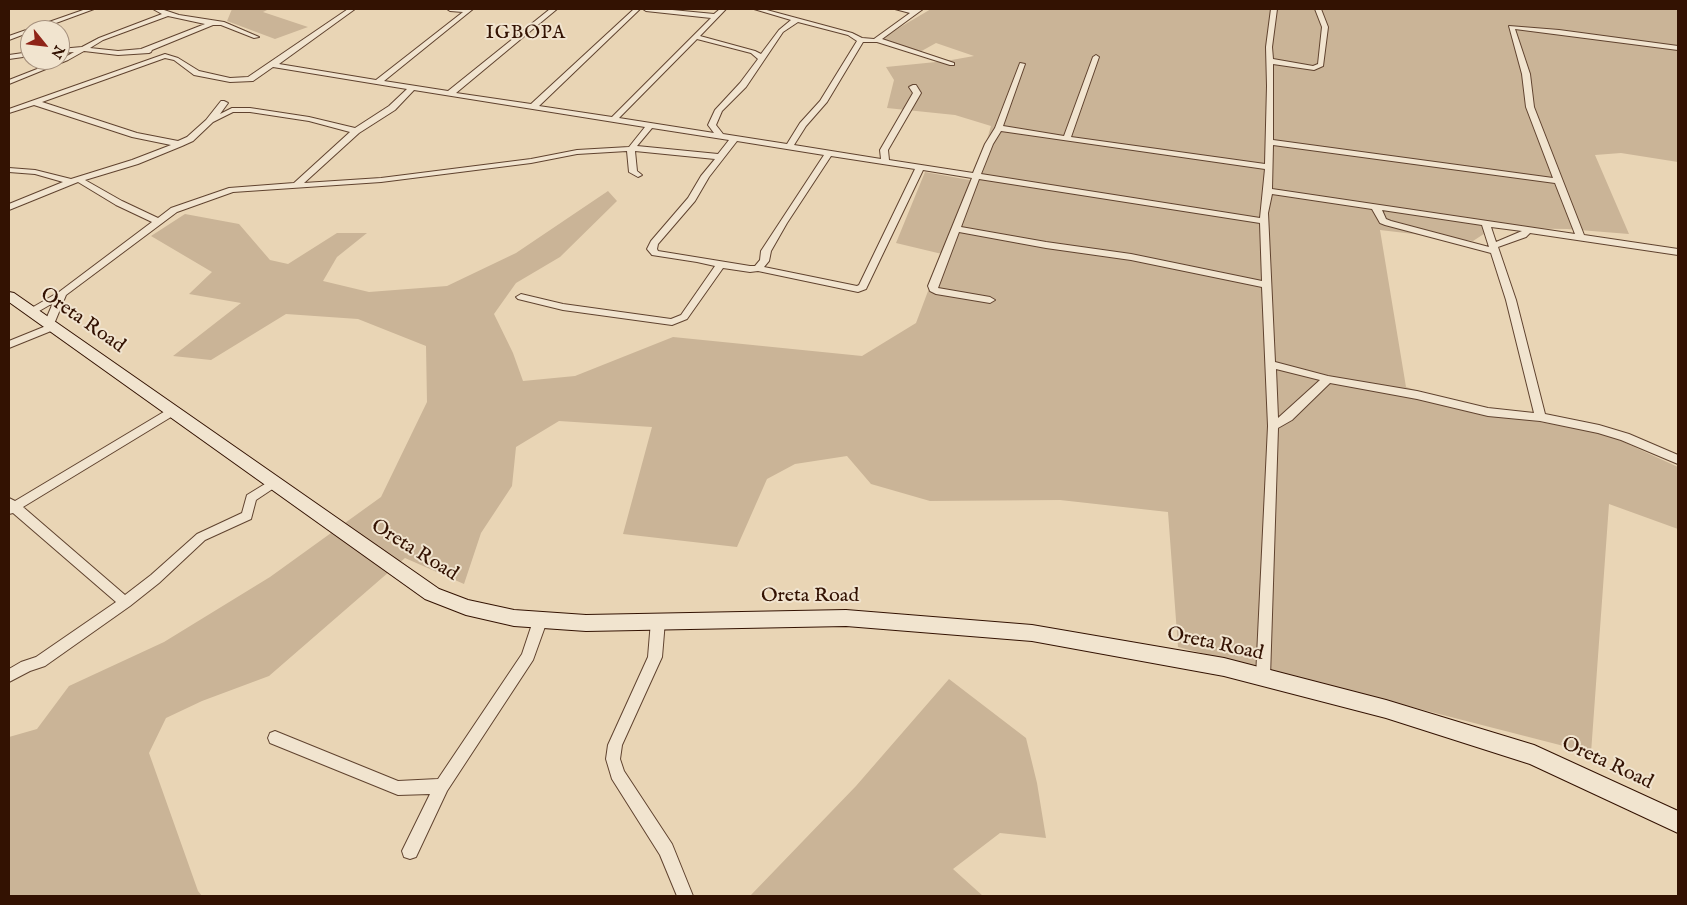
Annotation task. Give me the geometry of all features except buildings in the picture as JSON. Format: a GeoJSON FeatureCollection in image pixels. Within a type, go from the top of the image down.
{"type":"FeatureCollection","features":[{"type":"Feature","properties":{"kind":"street"},"geometry":{"type":"LineString","coordinates":[[60,20],[91,9]]}},
{"type":"Feature","properties":{"kind":"street"},"geometry":{"type":"LineString","coordinates":[[156,9],[167,14],[212,24],[222,24],[256,38]]}},
{"type":"Feature","properties":{"kind":"street"},"geometry":{"type":"LineString","coordinates":[[143,51],[176,59],[197,73],[230,80],[250,80],[352,9]]}},
{"type":"Feature","properties":{"kind":"street"},"geometry":{"type":"LineString","coordinates":[[450,9],[469,10]]}},
{"type":"Feature","properties":{"kind":"street"},"geometry":{"type":"LineString","coordinates":[[451,93],[554,9]]}},
{"type":"Feature","properties":{"kind":"street"},"geometry":{"type":"LineString","coordinates":[[534,106],[637,9]]}},
{"type":"Feature","properties":{"kind":"street"},"geometry":{"type":"LineString","coordinates":[[646,9],[715,16]]}},
{"type":"Feature","properties":{"kind":"street"},"geometry":{"type":"LineString","coordinates":[[614,119],[723,9]]}},
{"type":"Feature","properties":{"kind":"street"},"geometry":{"type":"LineString","coordinates":[[757,9],[850,34],[861,40],[877,40],[952,64]]}},
{"type":"Feature","properties":{"kind":"street"},"geometry":{"type":"LineString","coordinates":[[898,9],[917,11]]}},
{"type":"Feature","properties":{"kind":"street"},"geometry":{"type":"LineString","coordinates":[[1263,677],[1274,426],[1264,213],[1268,191],[1267,167],[1270,142],[1271,86],[1269,47],[1274,9]]}},
{"type":"Feature","properties":{"kind":"street"},"geometry":{"type":"LineString","coordinates":[[1270,61],[1314,68],[1321,65],[1325,27],[1318,9]]}},
{"type":"Feature","properties":{"kind":"street"},"geometry":{"type":"LineString","coordinates":[[378,82],[469,10]]}},
{"type":"Feature","properties":{"kind":"street"},"geometry":{"type":"LineString","coordinates":[[877,40],[917,11]]}},
{"type":"Feature","properties":{"kind":"street"},"geometry":{"type":"LineString","coordinates":[[9,82],[56,64],[100,39],[167,14]]}},
{"type":"Feature","properties":{"kind":"street"},"geometry":{"type":"LineString","coordinates":[[701,132],[712,125],[719,110],[743,85],[781,31],[796,20]]}},
{"type":"Feature","properties":{"kind":"street"},"geometry":{"type":"LineString","coordinates":[[70,50],[82,49],[118,53],[143,51],[212,24]]}},
{"type":"Feature","properties":{"kind":"street"},"geometry":{"type":"LineString","coordinates":[[1580,236],[1530,108],[1526,74],[1511,27],[1678,48]]}},
{"type":"Feature","properties":{"kind":"street"},"geometry":{"type":"LineString","coordinates":[[696,37],[753,52],[762,58]]}},
{"type":"Feature","properties":{"kind":"street"},"geometry":{"type":"LineString","coordinates":[[790,146],[823,102],[861,40]]}},
{"type":"Feature","properties":{"kind":"street"},"geometry":{"type":"LineString","coordinates":[[9,111],[164,56]]}},
{"type":"Feature","properties":{"kind":"street"},"geometry":{"type":"LineString","coordinates":[[1067,139],[1096,57]]}},
{"type":"Feature","properties":{"kind":"street"},"geometry":{"type":"LineString","coordinates":[[990,300],[939,292],[933,289],[990,144],[999,128],[1022,64]]}},
{"type":"Feature","properties":{"kind":"street"},"geometry":{"type":"LineString","coordinates":[[272,65],[790,146],[828,154],[1264,221]]}},
{"type":"Feature","properties":{"kind":"street"},"geometry":{"type":"LineString","coordinates":[[885,162],[884,150],[917,93],[913,87]]}},
{"type":"Feature","properties":{"kind":"street"},"geometry":{"type":"LineString","coordinates":[[296,186],[356,131],[392,108],[412,88]]}},
{"type":"Feature","properties":{"kind":"street"},"geometry":{"type":"LineString","coordinates":[[34,102],[135,135],[179,144]]}},
{"type":"Feature","properties":{"kind":"street"},"geometry":{"type":"LineString","coordinates":[[9,207],[75,180],[135,162],[190,139],[209,122],[224,102]]}},
{"type":"Feature","properties":{"kind":"street"},"geometry":{"type":"LineString","coordinates":[[209,122],[232,110],[250,110],[309,119],[356,131]]}},
{"type":"Feature","properties":{"kind":"street"},"geometry":{"type":"LineString","coordinates":[[638,175],[633,172],[631,149],[650,125]]}},
{"type":"Feature","properties":{"kind":"street"},"geometry":{"type":"LineString","coordinates":[[712,125],[720,136]]}},
{"type":"Feature","properties":{"kind":"street"},"geometry":{"type":"LineString","coordinates":[[999,128],[1267,167]]}},
{"type":"Feature","properties":{"kind":"street"},"geometry":{"type":"LineString","coordinates":[[735,138],[705,176],[692,199],[654,243],[652,249],[655,253],[698,259],[750,270],[758,268],[848,287],[863,287],[920,167]]}},
{"type":"Feature","properties":{"kind":"street"},"geometry":{"type":"LineString","coordinates":[[1270,142],[1558,181]]}},
{"type":"Feature","properties":{"kind":"street"},"geometry":{"type":"LineString","coordinates":[[31,312],[62,294],[174,210],[215,195],[250,188],[372,181],[531,161],[577,152],[658,149],[721,157]]}},
{"type":"Feature","properties":{"kind":"street"},"geometry":{"type":"LineString","coordinates":[[758,268],[764,261],[766,251],[783,223],[828,154]]}},
{"type":"Feature","properties":{"kind":"street"},"geometry":{"type":"LineString","coordinates":[[9,170],[35,172],[75,180],[157,221]]}},
{"type":"Feature","properties":{"kind":"street"},"geometry":{"type":"LineString","coordinates":[[1268,191],[1678,252]]}},
{"type":"Feature","properties":{"kind":"street"},"geometry":{"type":"LineString","coordinates":[[1375,206],[1384,221],[1388,223],[1494,248],[1523,235],[1530,229]]}},
{"type":"Feature","properties":{"kind":"street"},"geometry":{"type":"LineString","coordinates":[[1485,222],[1511,300],[1540,417]]}},
{"type":"Feature","properties":{"kind":"street"},"geometry":{"type":"LineString","coordinates":[[957,229],[1046,245],[1131,257],[1268,285]]}},
{"type":"Feature","properties":{"kind":"street"},"geometry":{"type":"LineString","coordinates":[[522,297],[564,307],[672,322],[684,317],[720,265]]}},
{"type":"Feature","properties":{"kind":"street"},"geometry":{"type":"LineString","coordinates":[[712,278],[728,270],[738,268]]}},
{"type":"Feature","properties":{"kind":"street"},"geometry":{"type":"LineString","coordinates":[[9,345],[51,326],[62,294]]}},
{"type":"Feature","properties":{"kind":"street","name":"Oreta Road"},"geometry":{"type":"LineString","coordinates":[[9,296],[432,594],[466,607],[540,622],[846,618],[1032,633],[1224,667],[1386,709],[1534,755],[1677,818]]}},
{"type":"Feature","properties":{"kind":"street"},"geometry":{"type":"LineString","coordinates":[[1271,364],[1328,379],[1488,412],[1540,417],[1599,429],[1625,437],[1678,460]]}},
{"type":"Feature","properties":{"kind":"street"},"geometry":{"type":"LineString","coordinates":[[1274,426],[1288,417],[1328,379]]}},
{"type":"Feature","properties":{"kind":"street"},"geometry":{"type":"LineString","coordinates":[[1273,407],[1293,412]]}},
{"type":"Feature","properties":{"kind":"street"},"geometry":{"type":"LineString","coordinates":[[125,602],[11,506],[172,411]]}},
{"type":"Feature","properties":{"kind":"street"},"geometry":{"type":"LineString","coordinates":[[9,676],[26,666],[40,662],[125,602],[155,579],[202,537],[247,516],[250,498],[273,483]]}},
{"type":"Feature","properties":{"kind":"street"},"geometry":{"type":"LineString","coordinates":[[658,621],[655,657],[615,745],[613,759],[617,774],[666,850],[685,896]]}},
{"type":"Feature","properties":{"kind":"street"},"geometry":{"type":"LineString","coordinates":[[410,851],[442,786],[528,656],[540,622]]}},
{"type":"Feature","properties":{"kind":"street"},"geometry":{"type":"LineString","coordinates":[[275,738],[398,788],[442,786]]}},
{"type":"Feature","properties":{"kind":"shaded area"},"geometry":{"type":"Polygon","coordinates":[[[232,9],[269,9],[263,12],[308,27],[275,39],[227,21],[232,9]]]}},
{"type":"Feature","properties":{"kind":"shaded area"},"geometry":{"type":"Polygon","coordinates":[[[931,9],[1678,9],[1678,162],[1621,153],[1595,155],[1629,234],[1567,229],[1493,228],[1473,241],[1380,230],[1406,387],[1486,412],[1606,434],[1678,467],[1678,529],[1609,504],[1591,753],[1178,647],[1168,512],[1060,500],[930,501],[871,484],[847,456],[795,464],[767,479],[737,547],[623,534],[652,427],[559,421],[516,447],[512,486],[481,533],[464,584],[405,558],[269,676],[202,701],[166,718],[149,753],[198,891],[202,896],[9,896],[9,737],[37,729],[69,686],[164,642],[270,577],[381,497],[427,402],[426,346],[358,319],[286,314],[211,360],[173,356],[241,303],[189,294],[212,272],[151,236],[185,214],[239,224],[270,260],[288,264],[337,233],[367,233],[337,257],[323,281],[369,292],[447,286],[516,253],[608,191],[617,201],[560,257],[516,283],[494,314],[513,353],[523,381],[575,376],[673,337],[862,356],[916,323],[942,254],[896,243],[925,172],[975,181],[991,126],[955,115],[887,108],[894,80],[886,67],[974,56],[936,43],[918,53],[875,42],[931,9]]]}},
{"type":"Feature","properties":{"kind":"shaded area"},"geometry":{"type":"Polygon","coordinates":[[[949,679],[1026,738],[1037,783],[1046,838],[1000,833],[953,869],[983,896],[750,896],[856,786],[949,679]]]}},
{"type":"Feature","properties":{"kind":"district","name":"IGBOPA"},"geometry":{"type":"Point","coordinates":[526,34]}}]}
